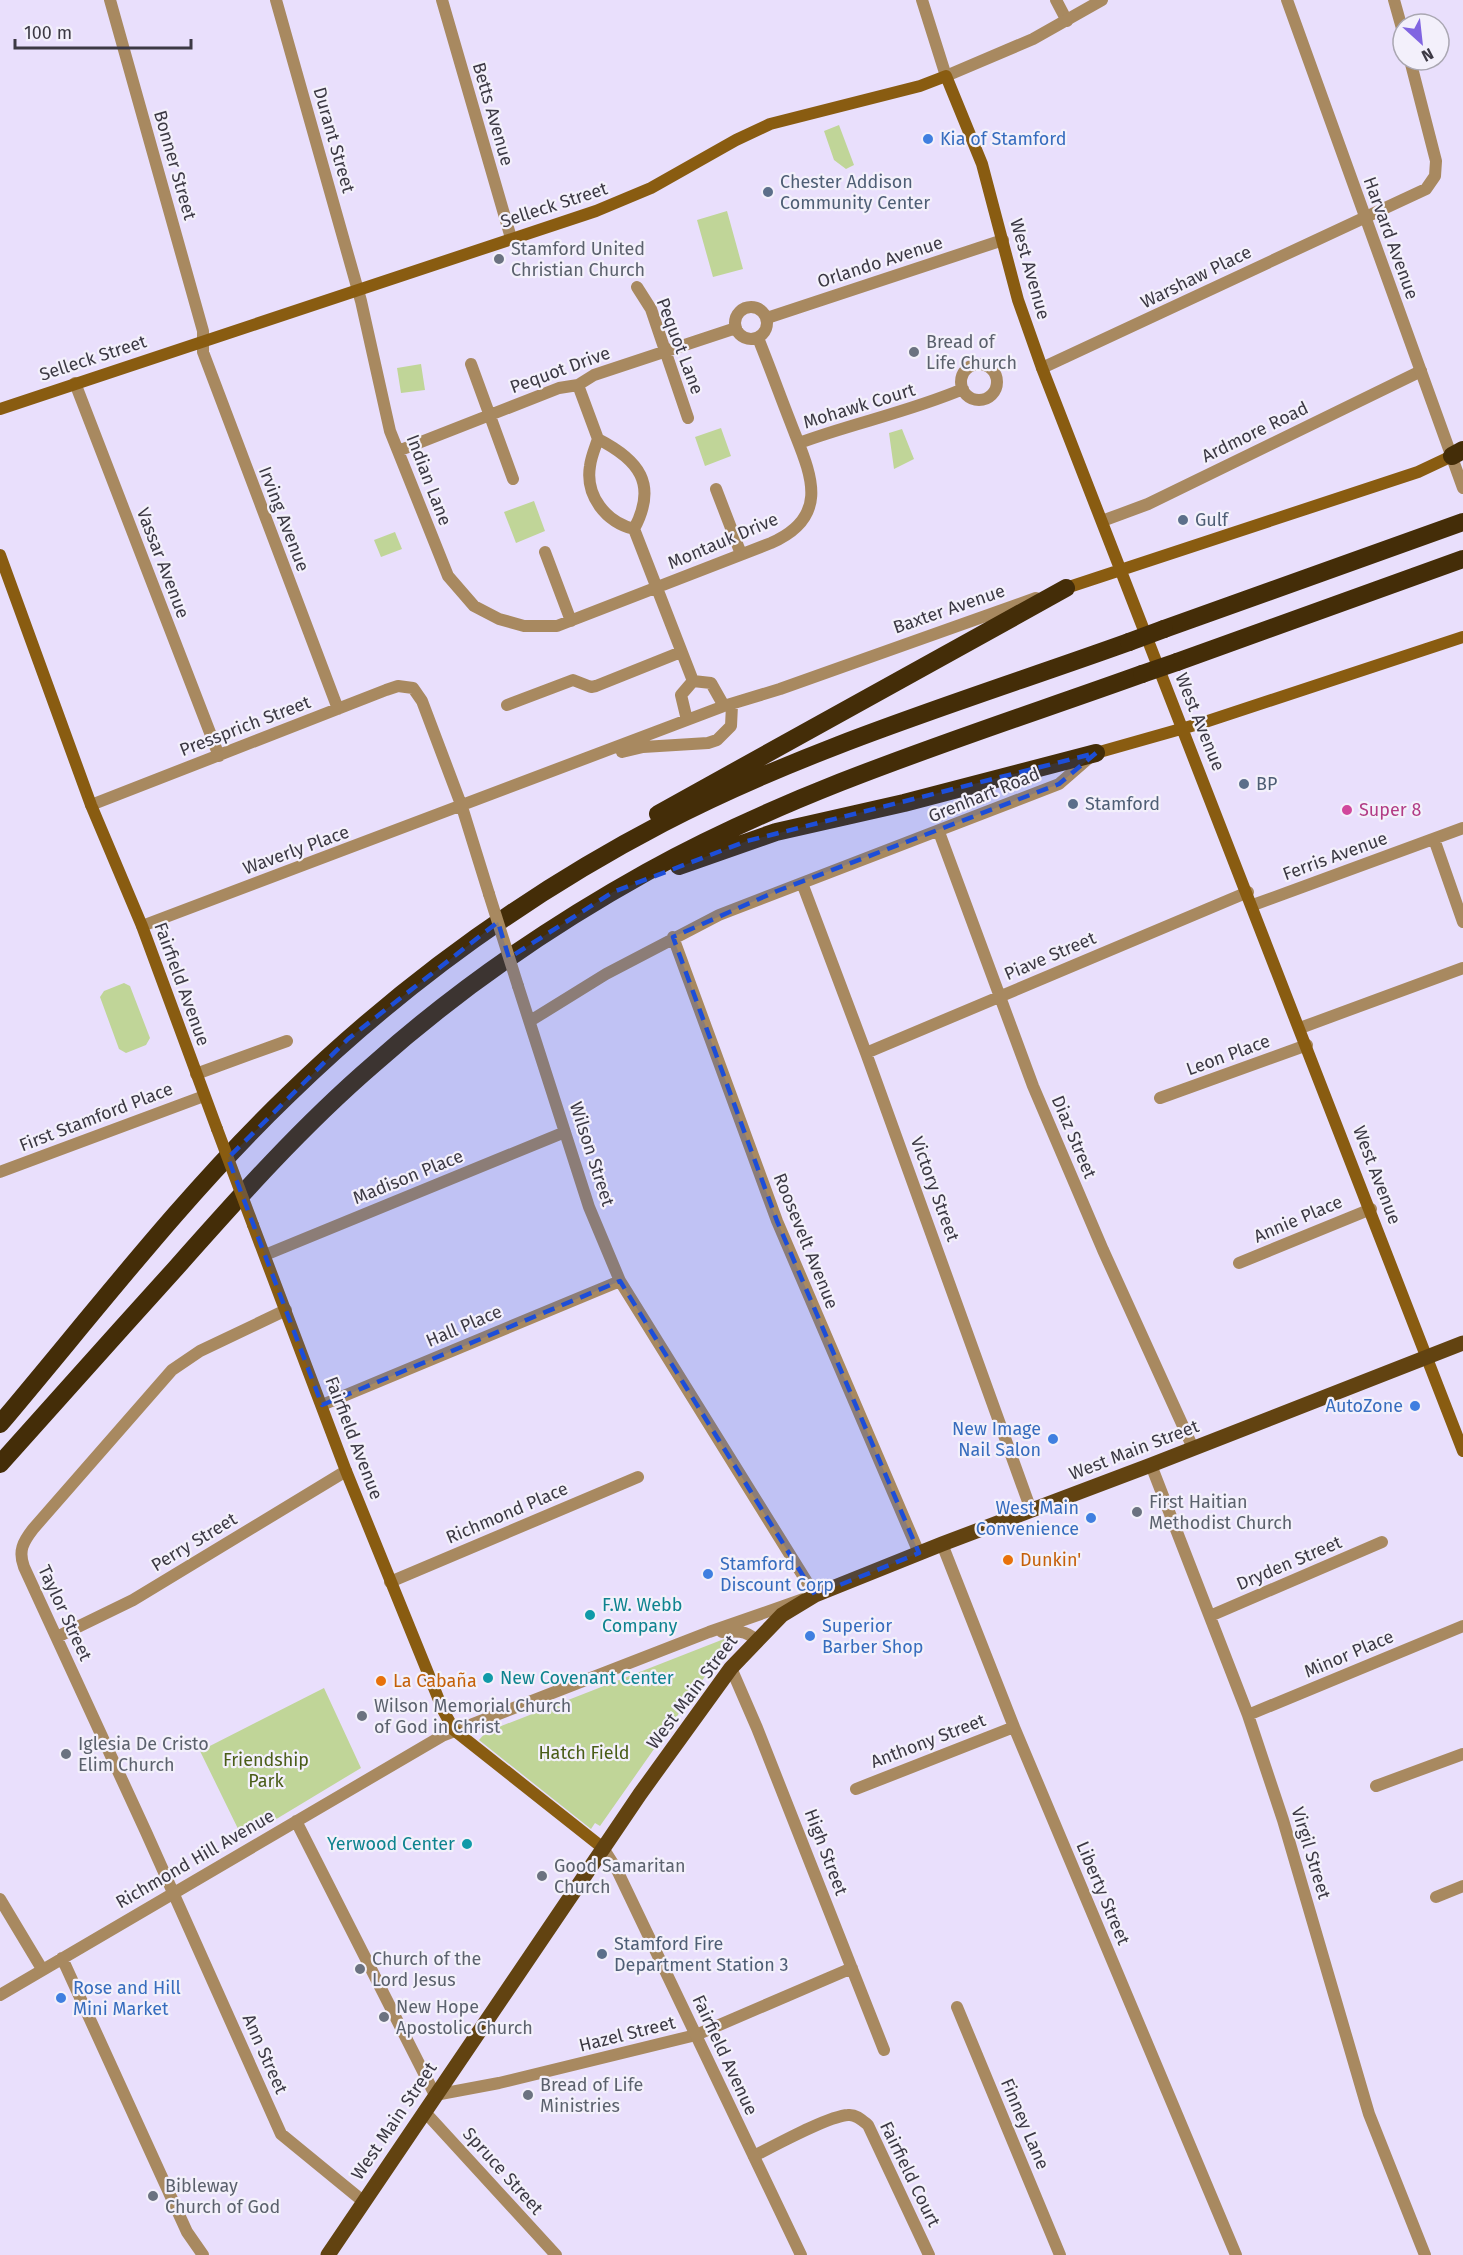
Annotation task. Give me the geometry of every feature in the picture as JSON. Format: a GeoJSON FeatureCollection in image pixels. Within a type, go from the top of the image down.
{"type":"FeatureCollection","features":[{"type":"Feature","properties":{"kind":"highway"},"geometry":{"type":"LineString","coordinates":[[554,885],[666,822],[782,768],[1459,523]]}},
{"type":"Feature","properties":{"kind":"highway"},"geometry":{"type":"LineString","coordinates":[[0,1464],[230,1207],[341,1093],[405,1037],[471,985],[541,936],[613,892],[706,842],[803,798],[1463,559]]}},
{"type":"Feature","properties":{"kind":"highway"},"geometry":{"type":"LineString","coordinates":[[0,1424],[228,1158],[317,1068],[439,964],[680,801],[778,750],[1066,588]]}},
{"type":"Feature","properties":{"kind":"highway"},"geometry":{"type":"LineString","coordinates":[[613,892],[776,832],[904,803],[1096,753]]}},
{"type":"Feature","properties":{"kind":"highway"},"geometry":{"type":"LineString","coordinates":[[0,1404],[87,1321]]}},
{"type":"Feature","properties":{"kind":"main road","name":"Selleck Street"},"geometry":{"type":"LineString","coordinates":[[0,409],[625,200],[770,124],[920,86],[946,76]]}},
{"type":"Feature","properties":{"kind":"main road","name":"West Avenue"},"geometry":{"type":"LineString","coordinates":[[946,76],[980,160],[1023,313],[1042,368],[1248,892],[1463,1451]]}},
{"type":"Feature","properties":{"kind":"main road","name":"Baxter Avenue"},"geometry":{"type":"LineString","coordinates":[[1066,588],[1418,472],[1457,453]]}},
{"type":"Feature","properties":{"kind":"main road","name":"Fairfield Avenue"},"geometry":{"type":"LineString","coordinates":[[0,555],[91,805],[142,926],[346,1471],[443,1710],[454,1730],[603,1848]]}},
{"type":"Feature","properties":{"kind":"main road","name":"Grenhart Road"},"geometry":{"type":"LineString","coordinates":[[1096,753],[1184,728],[1463,637]]}},
{"type":"Feature","properties":{"kind":"main road","name":"West Main Street"},"geometry":{"type":"LineString","coordinates":[[328,2255],[603,1848],[731,1668],[782,1615],[815,1595],[919,1553],[1463,1343]]}},
{"type":"Feature","properties":{"kind":"street","name":"Bonner Street"},"geometry":{"type":"LineString","coordinates":[[110,0],[203,331],[203,341]]}},
{"type":"Feature","properties":{"kind":"street","name":"Durant Street"},"geometry":{"type":"LineString","coordinates":[[276,0],[358,290]]}},
{"type":"Feature","properties":{"kind":"street","name":"Betts Avenue"},"geometry":{"type":"LineString","coordinates":[[442,0],[511,238]]}},
{"type":"Feature","properties":{"kind":"street","name":"West Avenue"},"geometry":{"type":"LineString","coordinates":[[922,0],[946,76]]}},
{"type":"Feature","properties":{"kind":"street"},"geometry":{"type":"LineString","coordinates":[[1056,0],[1067,21]]}},
{"type":"Feature","properties":{"kind":"street","name":"Selleck Street"},"geometry":{"type":"LineString","coordinates":[[946,76],[1033,39],[1102,0]]}},
{"type":"Feature","properties":{"kind":"street","name":"Harvard Avenue"},"geometry":{"type":"LineString","coordinates":[[1287,0],[1421,371],[1457,453],[1463,488]]}},
{"type":"Feature","properties":{"kind":"street","name":"Warshaw Place"},"geometry":{"type":"LineString","coordinates":[[1042,368],[1419,194],[1430,186],[1435,176],[1435,155],[1413,72]]}},
{"type":"Feature","properties":{"kind":"street","name":"Orlando Avenue"},"geometry":{"type":"LineString","coordinates":[[767,318],[1003,240]]}},
{"type":"Feature","properties":{"kind":"street","name":"Pequot Lane"},"geometry":{"type":"LineString","coordinates":[[637,287],[651,309],[688,418]]}},
{"type":"Feature","properties":{"kind":"street","name":"Indian Lane"},"geometry":{"type":"LineString","coordinates":[[358,290],[380,393],[398,451],[433,541],[456,587],[485,613],[511,623],[538,627]]}},
{"type":"Feature","properties":{"kind":"street"},"geometry":{"type":"LineString","coordinates":[[750,306],[757,307],[767,318],[768,325],[758,338],[745,338],[736,328],[738,314],[750,306]]}},
{"type":"Feature","properties":{"kind":"street","name":"Pequot Drive"},"geometry":{"type":"LineString","coordinates":[[398,451],[559,388],[578,385],[594,375],[736,328]]}},
{"type":"Feature","properties":{"kind":"street","name":"Montauk Drive"},"geometry":{"type":"LineString","coordinates":[[538,627],[571,621],[784,537],[805,516],[812,499],[813,480],[758,338]]}},
{"type":"Feature","properties":{"kind":"street","name":"Irving Avenue"},"geometry":{"type":"LineString","coordinates":[[203,341],[203,352],[338,709]]}},
{"type":"Feature","properties":{"kind":"street"},"geometry":{"type":"LineString","coordinates":[[471,364],[513,479]]}},
{"type":"Feature","properties":{"kind":"street","name":"Ardmore Road"},"geometry":{"type":"LineString","coordinates":[[1102,521],[1148,504],[1421,371]]}},
{"type":"Feature","properties":{"kind":"street","name":"Vassar Avenue"},"geometry":{"type":"LineString","coordinates":[[75,383],[219,756]]}},
{"type":"Feature","properties":{"kind":"street"},"geometry":{"type":"LineString","coordinates":[[578,385],[598,439],[590,466],[593,494],[606,515],[624,527],[634,530]]}},
{"type":"Feature","properties":{"kind":"street","name":"Mohawk Court"},"geometry":{"type":"LineString","coordinates":[[799,443],[835,429],[897,414],[963,390]]}},
{"type":"Feature","properties":{"kind":"street"},"geometry":{"type":"LineString","coordinates":[[598,439],[625,454],[643,482],[644,500],[634,530],[693,681]]}},
{"type":"Feature","properties":{"kind":"street"},"geometry":{"type":"LineString","coordinates":[[716,489],[741,554]]}},
{"type":"Feature","properties":{"kind":"street"},"geometry":{"type":"LineString","coordinates":[[546,552],[571,621]]}},
{"type":"Feature","properties":{"kind":"street","name":"Baxter Avenue"},"geometry":{"type":"LineString","coordinates":[[462,807],[728,705],[958,623],[1066,588]]}},
{"type":"Feature","properties":{"kind":"street"},"geometry":{"type":"LineString","coordinates":[[507,705],[573,680],[591,687],[596,686],[681,652]]}},
{"type":"Feature","properties":{"kind":"street"},"geometry":{"type":"LineString","coordinates":[[583,761],[643,747],[717,740],[731,726],[728,705],[711,683],[693,681]]}},
{"type":"Feature","properties":{"kind":"street"},"geometry":{"type":"LineString","coordinates":[[687,720],[681,695],[693,681]]}},
{"type":"Feature","properties":{"kind":"street","name":"Pressprich Street"},"geometry":{"type":"LineString","coordinates":[[91,805],[398,686],[413,688]]}},
{"type":"Feature","properties":{"kind":"street","name":"Wilson Street"},"geometry":{"type":"LineString","coordinates":[[413,688],[422,701],[462,807],[589,1207],[620,1281],[815,1595]]}},
{"type":"Feature","properties":{"kind":"street","name":"Grenhart Road"},"geometry":{"type":"LineString","coordinates":[[530,1021],[606,974],[719,915],[1059,784],[1096,753]]}},
{"type":"Feature","properties":{"kind":"street","name":"Waverly Place"},"geometry":{"type":"LineString","coordinates":[[142,926],[462,807]]}},
{"type":"Feature","properties":{"kind":"street","name":"Ferris Avenue"},"geometry":{"type":"LineString","coordinates":[[1253,905],[1463,828]]}},
{"type":"Feature","properties":{"kind":"street","name":"Diaz Street"},"geometry":{"type":"LineString","coordinates":[[939,832],[1034,1086],[1094,1228],[1193,1448]]}},
{"type":"Feature","properties":{"kind":"street"},"geometry":{"type":"LineString","coordinates":[[1434,838],[1463,922]]}},
{"type":"Feature","properties":{"kind":"street","name":"Victory Street"},"geometry":{"type":"LineString","coordinates":[[802,883],[1031,1510]]}},
{"type":"Feature","properties":{"kind":"street","name":"Piave Street"},"geometry":{"type":"LineString","coordinates":[[866,1053],[1248,892]]}},
{"type":"Feature","properties":{"kind":"street","name":"Roosevelt Avenue"},"geometry":{"type":"LineString","coordinates":[[673,937],[777,1221],[919,1553]]}},
{"type":"Feature","properties":{"kind":"street"},"geometry":{"type":"LineString","coordinates":[[1300,1028],[1463,968]]}},
{"type":"Feature","properties":{"kind":"street"},"geometry":{"type":"LineString","coordinates":[[196,1074],[287,1041]]}},
{"type":"Feature","properties":{"kind":"street","name":"Leon Place"},"geometry":{"type":"LineString","coordinates":[[1160,1098],[1307,1045]]}},
{"type":"Feature","properties":{"kind":"street","name":"First Stamford Place"},"geometry":{"type":"LineString","coordinates":[[0,1172],[204,1096]]}},
{"type":"Feature","properties":{"kind":"street","name":"Madison Place"},"geometry":{"type":"LineString","coordinates":[[265,1255],[565,1132]]}},
{"type":"Feature","properties":{"kind":"street","name":"Annie Place"},"geometry":{"type":"LineString","coordinates":[[1239,1263],[1371,1209]]}},
{"type":"Feature","properties":{"kind":"street","name":"Hall Place"},"geometry":{"type":"LineString","coordinates":[[322,1405],[620,1281]]}},
{"type":"Feature","properties":{"kind":"street","name":"Taylor Street"},"geometry":{"type":"LineString","coordinates":[[173,1891],[21,1560],[24,1541],[177,1366],[200,1351],[286,1310]]}},
{"type":"Feature","properties":{"kind":"street","name":"Virgil Street"},"geometry":{"type":"LineString","coordinates":[[1151,1465],[1248,1715],[1283,1820],[1369,2114],[1425,2255]]}},
{"type":"Feature","properties":{"kind":"street","name":"Perry Street"},"geometry":{"type":"LineString","coordinates":[[57,1637],[133,1600],[346,1471]]}},
{"type":"Feature","properties":{"kind":"street","name":"Richmond Place"},"geometry":{"type":"LineString","coordinates":[[390,1582],[638,1477]]}},
{"type":"Feature","properties":{"kind":"street","name":"Dryden Street"},"geometry":{"type":"LineString","coordinates":[[1210,1617],[1382,1542]]}},
{"type":"Feature","properties":{"kind":"street","name":"Liberty Street"},"geometry":{"type":"LineString","coordinates":[[942,1544],[1014,1727],[1236,2255]]}},
{"type":"Feature","properties":{"kind":"street","name":"Richmond Hill Avenue"},"geometry":{"type":"LineString","coordinates":[[0,1995],[173,1891],[454,1730],[709,1632],[815,1595]]}},
{"type":"Feature","properties":{"kind":"street","name":"Minor Place"},"geometry":{"type":"LineString","coordinates":[[1248,1715],[1463,1626]]}},
{"type":"Feature","properties":{"kind":"street","name":"Richmond Hill Avenue"},"geometry":{"type":"LineString","coordinates":[[709,1632],[738,1631],[750,1634],[756,1640]]}},
{"type":"Feature","properties":{"kind":"street","name":"High Street"},"geometry":{"type":"LineString","coordinates":[[731,1668],[757,1728],[884,2050]]}},
{"type":"Feature","properties":{"kind":"street","name":"Anthony Street"},"geometry":{"type":"LineString","coordinates":[[856,1789],[1014,1727]]}},
{"type":"Feature","properties":{"kind":"street"},"geometry":{"type":"LineString","coordinates":[[1376,1786],[1463,1754]]}},
{"type":"Feature","properties":{"kind":"street"},"geometry":{"type":"LineString","coordinates":[[296,1821],[435,2095]]}},
{"type":"Feature","properties":{"kind":"street","name":"Fairfield Avenue"},"geometry":{"type":"LineString","coordinates":[[603,1848],[617,1870],[801,2255]]}},
{"type":"Feature","properties":{"kind":"street"},"geometry":{"type":"LineString","coordinates":[[1436,1897],[1463,1886]]}},
{"type":"Feature","properties":{"kind":"street","name":"Ann Street"},"geometry":{"type":"LineString","coordinates":[[173,1891],[281,2134],[364,2202]]}},
{"type":"Feature","properties":{"kind":"street"},"geometry":{"type":"LineString","coordinates":[[0,1899],[42,1970]]}},
{"type":"Feature","properties":{"kind":"street"},"geometry":{"type":"LineString","coordinates":[[62,1958],[188,2232],[203,2255]]}},
{"type":"Feature","properties":{"kind":"street","name":"Hazel Street"},"geometry":{"type":"LineString","coordinates":[[435,2095],[499,2083],[696,2035],[852,1968]]}},
{"type":"Feature","properties":{"kind":"street","name":"Finney Lane"},"geometry":{"type":"LineString","coordinates":[[957,2007],[1060,2255]]}},
{"type":"Feature","properties":{"kind":"street","name":"Spruce Street"},"geometry":{"type":"LineString","coordinates":[[424,2111],[556,2255]]}},
{"type":"Feature","properties":{"kind":"street","name":"Fairfield Court"},"geometry":{"type":"LineString","coordinates":[[753,2156],[831,2121],[848,2115],[858,2116],[868,2125],[928,2255]]}},
{"type":"Feature","properties":{"kind":"highlighted area"},"geometry":{"type":"Polygon","coordinates":[[[1096,753],[1059,784],[777,891],[673,937],[777,1221],[919,1553],[815,1595],[620,1281],[322,1405],[228,1158],[348,1039],[498,922],[509,958],[613,892],[747,841],[1096,753]]]}},
{"type":"Feature","properties":{"kind":"green space"},"geometry":{"type":"Polygon","coordinates":[[[839,125],[854,165],[846,169],[834,160],[824,131],[839,125]]]}},
{"type":"Feature","properties":{"kind":"green space"},"geometry":{"type":"Polygon","coordinates":[[[727,211],[743,269],[713,277],[697,220],[727,211]]]}},
{"type":"Feature","properties":{"kind":"green space"},"geometry":{"type":"Polygon","coordinates":[[[421,364],[425,390],[401,393],[397,368],[421,364]]]}},
{"type":"Feature","properties":{"kind":"green space"},"geometry":{"type":"Polygon","coordinates":[[[721,428],[731,456],[705,466],[695,437],[721,428]]]}},
{"type":"Feature","properties":{"kind":"green space"},"geometry":{"type":"Polygon","coordinates":[[[902,429],[914,459],[894,469],[889,433],[902,429]]]}},
{"type":"Feature","properties":{"kind":"green space"},"geometry":{"type":"Polygon","coordinates":[[[534,501],[545,531],[516,543],[504,512],[534,501]]]}},
{"type":"Feature","properties":{"kind":"green space"},"geometry":{"type":"Polygon","coordinates":[[[395,532],[402,549],[381,557],[374,540],[395,532]]]}},
{"type":"Feature","properties":{"kind":"green space"},"geometry":{"type":"Polygon","coordinates":[[[124,983],[130,986],[150,1038],[146,1045],[126,1053],[119,1049],[100,997],[104,991],[124,983]]]}},
{"type":"Feature","properties":{"kind":"green space","name":"Hatch Field"},"geometry":{"type":"Polygon","coordinates":[[[724,1639],[727,1645],[600,1826],[595,1823],[591,1829],[479,1740],[486,1732],[724,1639]]]}},
{"type":"Feature","properties":{"kind":"green space","name":"Friendship Park"},"geometry":{"type":"Polygon","coordinates":[[[324,1688],[361,1768],[243,1839],[200,1751],[324,1688]]]}},
{"type":"Feature","properties":{"kind":"place","name":"Kia of Stamford"},"geometry":{"type":"Point","coordinates":[928,139]}},
{"type":"Feature","properties":{"kind":"place","name":"Chester Addison Community Center"},"geometry":{"type":"Point","coordinates":[768,192]}},
{"type":"Feature","properties":{"kind":"place","name":"Stamford United Christian Church"},"geometry":{"type":"Point","coordinates":[499,259]}},
{"type":"Feature","properties":{"kind":"place","name":"Bread of Life Church"},"geometry":{"type":"Point","coordinates":[914,352]}},
{"type":"Feature","properties":{"kind":"place","name":"Gulf"},"geometry":{"type":"Point","coordinates":[1183,520]}},
{"type":"Feature","properties":{"kind":"place","name":"BP"},"geometry":{"type":"Point","coordinates":[1244,784]}},
{"type":"Feature","properties":{"kind":"place","name":"Stamford"},"geometry":{"type":"Point","coordinates":[1073,804]}},
{"type":"Feature","properties":{"kind":"place","name":"Super 8"},"geometry":{"type":"Point","coordinates":[1347,810]}},
{"type":"Feature","properties":{"kind":"place","name":"AutoZone"},"geometry":{"type":"Point","coordinates":[1415,1406]}},
{"type":"Feature","properties":{"kind":"place","name":"New Image Nail Salon"},"geometry":{"type":"Point","coordinates":[1053,1439]}},
{"type":"Feature","properties":{"kind":"place","name":"First Haitian Methodist Church"},"geometry":{"type":"Point","coordinates":[1137,1512]}},
{"type":"Feature","properties":{"kind":"place","name":"West Main Convenience"},"geometry":{"type":"Point","coordinates":[1091,1518]}},
{"type":"Feature","properties":{"kind":"place","name":"Dunkin'"},"geometry":{"type":"Point","coordinates":[1008,1560]}},
{"type":"Feature","properties":{"kind":"place","name":"Stamford Discount Corp"},"geometry":{"type":"Point","coordinates":[708,1574]}},
{"type":"Feature","properties":{"kind":"place","name":"F.W. Webb Company"},"geometry":{"type":"Point","coordinates":[590,1615]}},
{"type":"Feature","properties":{"kind":"place","name":"Superior Barber Shop"},"geometry":{"type":"Point","coordinates":[810,1636]}},
{"type":"Feature","properties":{"kind":"place","name":"New Covenant Center"},"geometry":{"type":"Point","coordinates":[488,1678]}},
{"type":"Feature","properties":{"kind":"place","name":"La Cabaña"},"geometry":{"type":"Point","coordinates":[381,1681]}},
{"type":"Feature","properties":{"kind":"place","name":"Wilson Memorial Church of God in Christ"},"geometry":{"type":"Point","coordinates":[362,1716]}},
{"type":"Feature","properties":{"kind":"place","name":"Iglesia De Cristo Elim Church"},"geometry":{"type":"Point","coordinates":[66,1754]}},
{"type":"Feature","properties":{"kind":"place","name":"Yerwood Center"},"geometry":{"type":"Point","coordinates":[467,1844]}},
{"type":"Feature","properties":{"kind":"place","name":"Good Samaritan Church"},"geometry":{"type":"Point","coordinates":[542,1876]}},
{"type":"Feature","properties":{"kind":"place","name":"Stamford Fire Department Station 3"},"geometry":{"type":"Point","coordinates":[602,1954]}},
{"type":"Feature","properties":{"kind":"place","name":"Church of the Lord Jesus"},"geometry":{"type":"Point","coordinates":[360,1969]}},
{"type":"Feature","properties":{"kind":"place","name":"Rose and Hill Mini Market"},"geometry":{"type":"Point","coordinates":[61,1998]}},
{"type":"Feature","properties":{"kind":"place","name":"New Hope Apostolic Church"},"geometry":{"type":"Point","coordinates":[384,2017]}},
{"type":"Feature","properties":{"kind":"place","name":"Bread of Life Ministries"},"geometry":{"type":"Point","coordinates":[528,2095]}},
{"type":"Feature","properties":{"kind":"place","name":"Bibleway Church of God"},"geometry":{"type":"Point","coordinates":[153,2196]}}]}
